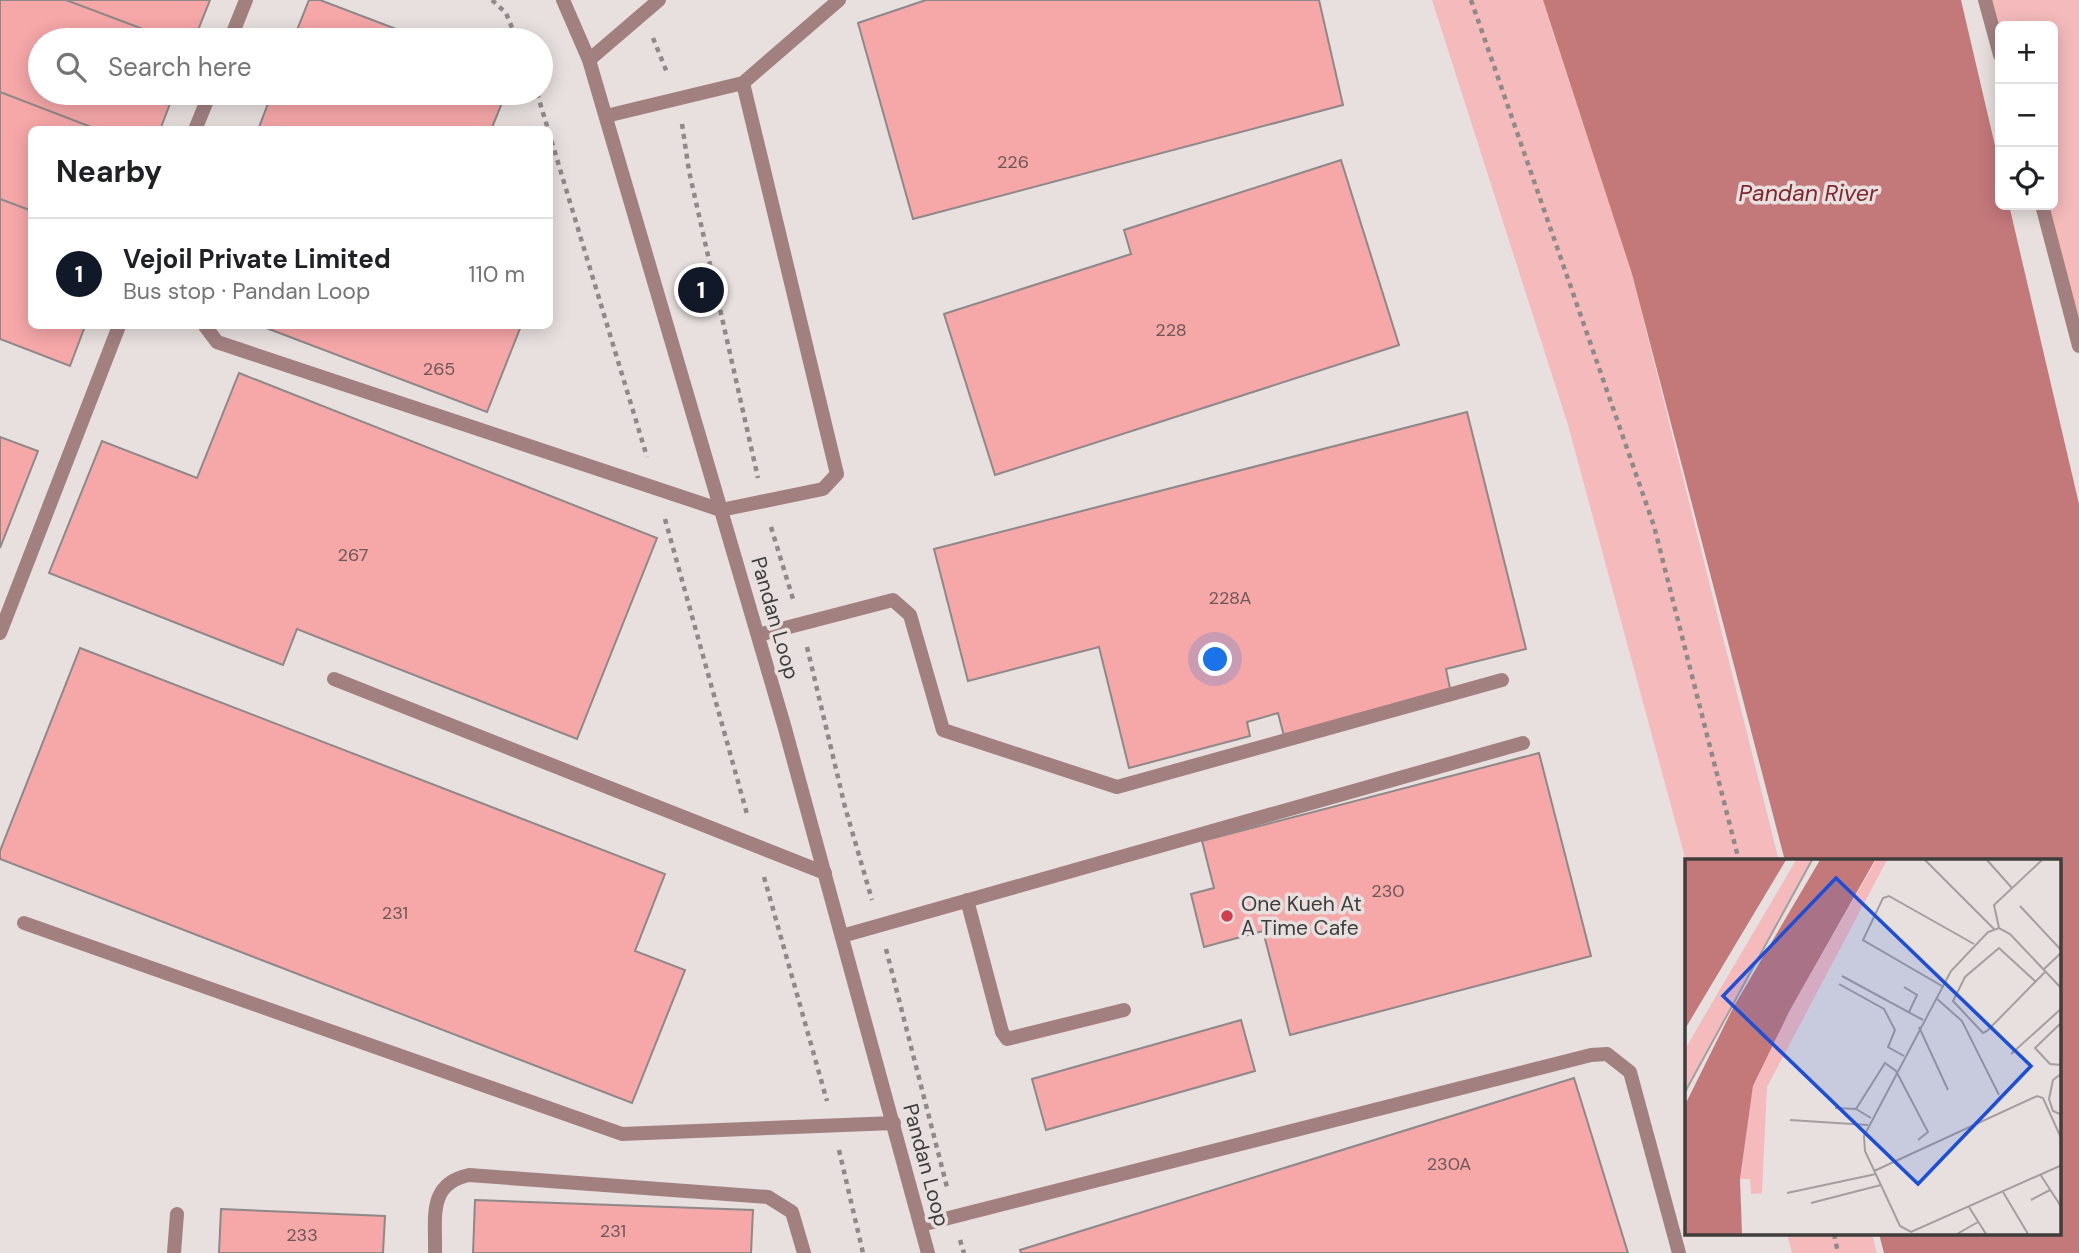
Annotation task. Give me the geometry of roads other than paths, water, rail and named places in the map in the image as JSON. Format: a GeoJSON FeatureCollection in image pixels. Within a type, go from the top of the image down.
{"type":"FeatureCollection","features":[{"type":"Feature","properties":{"kind":"street"},"geometry":{"type":"LineString","coordinates":[[235,28],[246,0]]}},
{"type":"Feature","properties":{"kind":"street","name":"Pandan Loop"},"geometry":{"type":"LineString","coordinates":[[563,0],[589,61],[606,116],[758,635],[928,1253]]}},
{"type":"Feature","properties":{"kind":"street"},"geometry":{"type":"LineString","coordinates":[[589,61],[659,0]]}},
{"type":"Feature","properties":{"kind":"street"},"geometry":{"type":"LineString","coordinates":[[606,116],[743,83],[839,0]]}},
{"type":"Feature","properties":{"kind":"street"},"geometry":{"type":"LineString","coordinates":[[1985,0],[1995,37]]}},
{"type":"Feature","properties":{"kind":"street"},"geometry":{"type":"LineString","coordinates":[[207,329],[217,342],[721,510],[823,489],[837,474],[743,83]]}},
{"type":"Feature","properties":{"kind":"street"},"geometry":{"type":"LineString","coordinates":[[197,126],[205,105]]}},
{"type":"Feature","properties":{"kind":"street"},"geometry":{"type":"LineString","coordinates":[[2043,210],[2079,346]]}},
{"type":"Feature","properties":{"kind":"street"},"geometry":{"type":"LineString","coordinates":[[0,633],[118,329]]}},
{"type":"Feature","properties":{"kind":"street"},"geometry":{"type":"LineString","coordinates":[[758,635],[893,600],[910,615],[943,730],[1116,787],[1502,680]]}},
{"type":"Feature","properties":{"kind":"street"},"geometry":{"type":"LineString","coordinates":[[334,679],[825,873]]}},
{"type":"Feature","properties":{"kind":"street"},"geometry":{"type":"LineString","coordinates":[[842,936],[1522,743]]}},
{"type":"Feature","properties":{"kind":"street"},"geometry":{"type":"LineString","coordinates":[[967,900],[1002,1032],[1007,1039],[1124,1010]]}},
{"type":"Feature","properties":{"kind":"street"},"geometry":{"type":"LineString","coordinates":[[24,923],[622,1134],[894,1124]]}},
{"type":"Feature","properties":{"kind":"street"},"geometry":{"type":"LineString","coordinates":[[921,1225],[1578,1059],[1607,1054],[1630,1072],[1679,1253]]}},
{"type":"Feature","properties":{"kind":"street"},"geometry":{"type":"LineString","coordinates":[[435,1253],[438,1198],[443,1186],[453,1178],[469,1175],[768,1197],[792,1212],[804,1253]]}},
{"type":"Feature","properties":{"kind":"street"},"geometry":{"type":"LineString","coordinates":[[174,1253],[177,1214]]}},
{"type":"Feature","properties":{"kind":"water","name":"Pandan River"},"geometry":{"type":"Polygon","coordinates":[[[1543,0],[1961,0],[1995,146],[1995,210],[2010,210],[2079,504],[2079,1253],[1884,1253],[1880,1236],[2062,1236],[2062,859],[1784,859],[1632,274],[1543,0]]]}},
{"type":"Feature","properties":{"kind":"place","name":"Vejoil Private Limited"},"geometry":{"type":"Point","coordinates":[701,290]}},
{"type":"Feature","properties":{"kind":"place","name":"One Kueh At A Time Cafe"},"geometry":{"type":"Point","coordinates":[1227,916]}}]}
